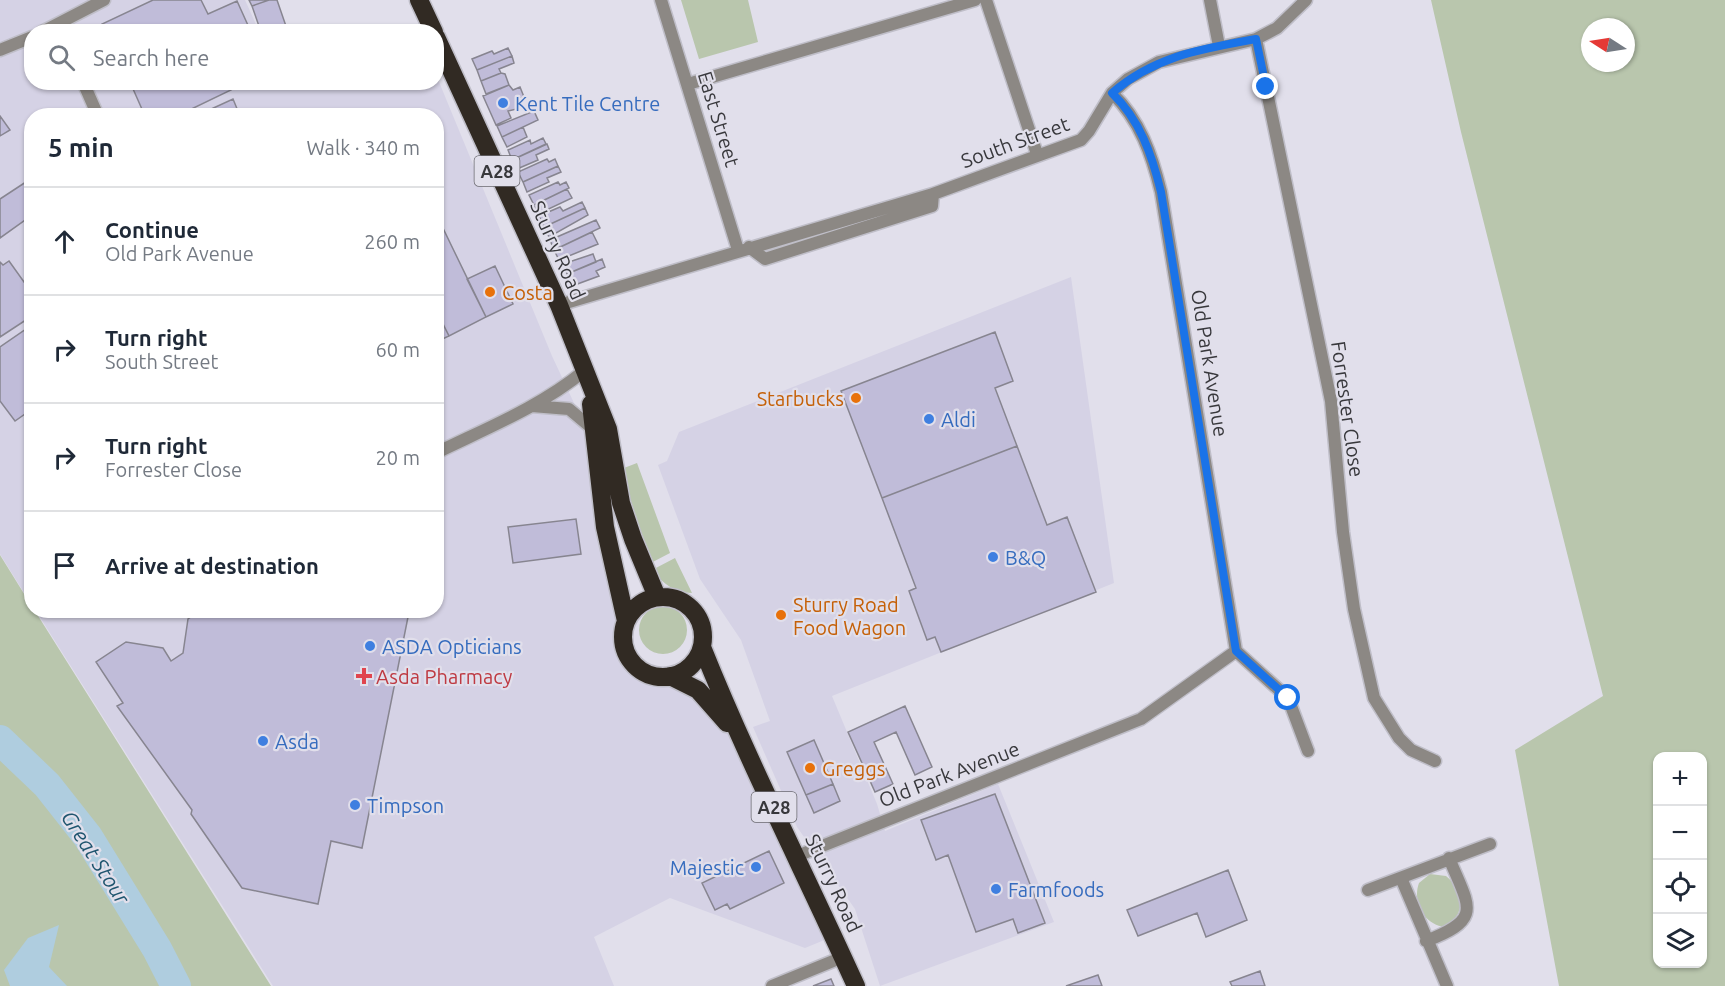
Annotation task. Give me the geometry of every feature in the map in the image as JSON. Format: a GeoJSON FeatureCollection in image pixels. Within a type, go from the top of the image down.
{"type":"FeatureCollection","features":[{"type":"Feature","properties":{"kind":"highway"},"geometry":{"type":"LineString","coordinates":[[419,0],[430,24]]}},
{"type":"Feature","properties":{"kind":"highway","name":"Sturry Road"},"geometry":{"type":"LineString","coordinates":[[444,54],[559,305],[608,429],[621,503],[657,597],[677,599],[695,612],[702,629],[702,646],[737,734],[797,856],[856,986]]}},
{"type":"Feature","properties":{"kind":"highway","name":"Sturry Road"},"geometry":{"type":"LineString","coordinates":[[586,378],[605,527],[626,621],[623,640],[627,654],[634,665],[648,674],[670,676],[698,690],[737,734]]}},
{"type":"Feature","properties":{"kind":"highway"},"geometry":{"type":"LineString","coordinates":[[626,621],[633,609],[644,601],[657,597]]}},
{"type":"Feature","properties":{"kind":"highway"},"geometry":{"type":"LineString","coordinates":[[670,676],[690,666],[702,646]]}},
{"type":"Feature","properties":{"kind":"street"},"geometry":{"type":"LineString","coordinates":[[65,24],[104,0]]}},
{"type":"Feature","properties":{"kind":"street","name":"East Street"},"geometry":{"type":"LineString","coordinates":[[661,0],[744,248]]}},
{"type":"Feature","properties":{"kind":"street"},"geometry":{"type":"LineString","coordinates":[[688,84],[975,0]]}},
{"type":"Feature","properties":{"kind":"street"},"geometry":{"type":"LineString","coordinates":[[986,0],[1037,154]]}},
{"type":"Feature","properties":{"kind":"street"},"geometry":{"type":"LineString","coordinates":[[1210,0],[1218,46]]}},
{"type":"Feature","properties":{"kind":"street"},"geometry":{"type":"LineString","coordinates":[[1256,39],[1277,28],[1306,0]]}},
{"type":"Feature","properties":{"kind":"street","name":"South Street"},"geometry":{"type":"LineString","coordinates":[[559,305],[744,248],[933,194],[1037,154],[1081,140],[1112,93],[1128,79],[1159,62],[1218,46],[1256,39]]}},
{"type":"Feature","properties":{"kind":"street","name":"Forrester Close"},"geometry":{"type":"LineString","coordinates":[[1256,39],[1331,401],[1343,532],[1354,609],[1374,698],[1399,738],[1411,750],[1435,761]]}},
{"type":"Feature","properties":{"kind":"street"},"geometry":{"type":"LineString","coordinates":[[0,51],[24,40]]}},
{"type":"Feature","properties":{"kind":"street"},"geometry":{"type":"LineString","coordinates":[[87,90],[94,108]]}},
{"type":"Feature","properties":{"kind":"street","name":"Old Park Avenue"},"geometry":{"type":"LineString","coordinates":[[797,856],[1141,719],[1236,651],[1161,192],[1153,160],[1139,127],[1126,106],[1112,93]]}},
{"type":"Feature","properties":{"kind":"street"},"geometry":{"type":"LineString","coordinates":[[444,449],[586,378]]}},
{"type":"Feature","properties":{"kind":"street"},"geometry":{"type":"LineString","coordinates":[[532,406],[569,409],[594,430]]}},
{"type":"Feature","properties":{"kind":"street"},"geometry":{"type":"LineString","coordinates":[[1236,651],[1288,698],[1308,751]]}},
{"type":"Feature","properties":{"kind":"street"},"geometry":{"type":"LineString","coordinates":[[1368,890],[1490,844]]}},
{"type":"Feature","properties":{"kind":"street"},"geometry":{"type":"LineString","coordinates":[[1426,941],[1456,929],[1464,921],[1467,910],[1463,893],[1449,858]]}},
{"type":"Feature","properties":{"kind":"street"},"geometry":{"type":"LineString","coordinates":[[1401,878],[1447,986]]}},
{"type":"Feature","properties":{"kind":"street"},"geometry":{"type":"LineString","coordinates":[[772,986],[843,957]]}},
{"type":"Feature","properties":{"kind":"shaded area"},"geometry":{"type":"Polygon","coordinates":[[[0,0],[245,0],[256,24],[24,24],[24,90],[442,90],[552,356],[596,450],[625,625],[623,640],[627,654],[641,670],[655,676],[670,676],[737,734],[832,933],[822,941],[805,948],[670,898],[594,937],[614,986],[273,986],[40,618],[444,618],[444,108],[24,108],[24,593],[0,554],[0,0]]]}},
{"type":"Feature","properties":{"kind":"shaded area"},"geometry":{"type":"Polygon","coordinates":[[[1071,277],[1114,583],[832,696],[877,804],[885,831],[998,784],[1054,922],[880,986],[855,909],[797,827],[753,727],[770,721],[741,640],[700,579],[658,465],[667,461],[679,432],[1071,277]]]}},
{"type":"Feature","properties":{"kind":"green space"},"geometry":{"type":"Polygon","coordinates":[[[681,0],[748,0],[758,42],[699,59],[681,0]]]}},
{"type":"Feature","properties":{"kind":"green space"},"geometry":{"type":"Polygon","coordinates":[[[1431,0],[1725,0],[1725,986],[1559,986],[1515,750],[1603,696],[1461,132],[1431,0]]]}},
{"type":"Feature","properties":{"kind":"green space"},"geometry":{"type":"Polygon","coordinates":[[[637,463],[670,553],[647,565],[634,538],[624,468],[637,463]]]}},
{"type":"Feature","properties":{"kind":"green space"},"geometry":{"type":"Polygon","coordinates":[[[0,555],[24,594],[24,618],[39,618],[271,986],[0,986],[0,555]]]}},
{"type":"Feature","properties":{"kind":"green space"},"geometry":{"type":"Polygon","coordinates":[[[675,558],[692,593],[669,586],[652,570],[675,558]]]}},
{"type":"Feature","properties":{"kind":"green space"},"geometry":{"type":"Polygon","coordinates":[[[663,606],[680,613],[687,630],[680,647],[663,654],[646,647],[639,630],[646,613],[663,606]]]}},
{"type":"Feature","properties":{"kind":"green space"},"geometry":{"type":"Polygon","coordinates":[[[1430,874],[1446,876],[1460,896],[1460,909],[1457,916],[1445,927],[1431,922],[1426,917],[1417,898],[1419,883],[1430,874]]]}},
{"type":"Feature","properties":{"kind":"water"},"geometry":{"type":"Polygon","coordinates":[[[59,925],[49,967],[67,986],[10,986],[4,970],[28,938],[59,925]]]}},
{"type":"Feature","properties":{"kind":"building"},"geometry":{"type":"Polygon","coordinates":[[[153,0],[201,0],[208,14],[237,1],[247,24],[102,24],[153,0]]]}},
{"type":"Feature","properties":{"kind":"building"},"geometry":{"type":"Polygon","coordinates":[[[249,0],[269,0],[252,6],[249,0]]]}},
{"type":"Feature","properties":{"kind":"building"},"geometry":{"type":"Polygon","coordinates":[[[269,0],[277,0],[285,24],[258,24],[252,6],[269,0]]]}},
{"type":"Feature","properties":{"kind":"building"},"geometry":{"type":"Polygon","coordinates":[[[508,48],[512,56],[477,70],[472,59],[492,51],[494,54],[508,48]]]}},
{"type":"Feature","properties":{"kind":"building"},"geometry":{"type":"Polygon","coordinates":[[[512,56],[514,63],[499,69],[501,73],[481,81],[477,70],[512,56]]]}},
{"type":"Feature","properties":{"kind":"building"},"geometry":{"type":"Polygon","coordinates":[[[501,73],[505,74],[509,85],[486,94],[481,81],[501,73]]]}},
{"type":"Feature","properties":{"kind":"building","name":"Kent Tile Centre"},"geometry":{"type":"Polygon","coordinates":[[[509,85],[513,90],[520,87],[524,97],[518,99],[521,108],[508,111],[511,118],[496,125],[483,96],[509,85]]]}},
{"type":"Feature","properties":{"kind":"building"},"geometry":{"type":"Polygon","coordinates":[[[134,90],[231,90],[194,108],[141,108],[134,90]]]}},
{"type":"Feature","properties":{"kind":"building"},"geometry":{"type":"Polygon","coordinates":[[[233,99],[237,108],[213,108],[233,99]]]}},
{"type":"Feature","properties":{"kind":"building"},"geometry":{"type":"Polygon","coordinates":[[[534,111],[538,120],[502,137],[497,126],[534,111]]]}},
{"type":"Feature","properties":{"kind":"building"},"geometry":{"type":"Polygon","coordinates":[[[0,116],[10,130],[0,136],[0,116]]]}},
{"type":"Feature","properties":{"kind":"building"},"geometry":{"type":"Polygon","coordinates":[[[523,127],[527,137],[507,147],[502,137],[523,127]]]}},
{"type":"Feature","properties":{"kind":"building"},"geometry":{"type":"Polygon","coordinates":[[[543,138],[546,144],[512,160],[508,150],[530,140],[531,144],[543,138]]]}},
{"type":"Feature","properties":{"kind":"building"},"geometry":{"type":"Polygon","coordinates":[[[547,144],[549,149],[536,155],[538,160],[517,169],[512,160],[547,144]]]}},
{"type":"Feature","properties":{"kind":"building"},"geometry":{"type":"Polygon","coordinates":[[[547,159],[549,162],[555,159],[558,166],[523,182],[518,172],[547,159]]]}},
{"type":"Feature","properties":{"kind":"building"},"geometry":{"type":"Polygon","coordinates":[[[558,166],[561,172],[547,178],[549,182],[527,192],[523,182],[558,166]]]}},
{"type":"Feature","properties":{"kind":"building"},"geometry":{"type":"Polygon","coordinates":[[[558,182],[560,185],[566,182],[569,188],[534,205],[529,195],[558,182]]]}},
{"type":"Feature","properties":{"kind":"building"},"geometry":{"type":"Polygon","coordinates":[[[24,183],[24,221],[0,238],[0,199],[24,183]]]}},
{"type":"Feature","properties":{"kind":"building"},"geometry":{"type":"Polygon","coordinates":[[[567,189],[572,198],[538,214],[534,205],[567,189]]]}},
{"type":"Feature","properties":{"kind":"building"},"geometry":{"type":"Polygon","coordinates":[[[582,202],[585,208],[544,227],[539,216],[560,207],[563,211],[582,202]]]}},
{"type":"Feature","properties":{"kind":"building"},"geometry":{"type":"Polygon","coordinates":[[[585,208],[588,215],[549,237],[544,227],[585,208]]]}},
{"type":"Feature","properties":{"kind":"building"},"geometry":{"type":"Polygon","coordinates":[[[596,220],[600,228],[554,250],[550,240],[596,220]]]}},
{"type":"Feature","properties":{"kind":"building"},"geometry":{"type":"Polygon","coordinates":[[[444,230],[486,317],[449,336],[444,326],[444,230]]]}},
{"type":"Feature","properties":{"kind":"building"},"geometry":{"type":"Polygon","coordinates":[[[592,232],[598,244],[559,260],[554,250],[592,232]]]}},
{"type":"Feature","properties":{"kind":"building"},"geometry":{"type":"Polygon","coordinates":[[[593,254],[596,262],[567,274],[563,264],[593,254]]]}},
{"type":"Feature","properties":{"kind":"building"},"geometry":{"type":"Polygon","coordinates":[[[602,259],[605,267],[596,271],[599,276],[572,286],[567,274],[602,259]]]}},
{"type":"Feature","properties":{"kind":"building"},"geometry":{"type":"Polygon","coordinates":[[[9,261],[24,282],[24,321],[0,337],[0,262],[3,265],[9,261]]]}},
{"type":"Feature","properties":{"kind":"building","name":"Costa"},"geometry":{"type":"Polygon","coordinates":[[[495,266],[513,304],[486,317],[467,279],[495,266]]]}},
{"type":"Feature","properties":{"kind":"building"},"geometry":{"type":"Polygon","coordinates":[[[444,326],[449,336],[444,338],[444,326]]]}},
{"type":"Feature","properties":{"kind":"building"},"geometry":{"type":"Polygon","coordinates":[[[24,330],[24,415],[15,421],[0,401],[0,347],[24,330]]]}},
{"type":"Feature","properties":{"kind":"building","name":"Aldi"},"geometry":{"type":"Polygon","coordinates":[[[995,332],[1013,381],[995,388],[1017,446],[882,498],[841,391],[995,332]]]}},
{"type":"Feature","properties":{"kind":"building","name":"B&Q"},"geometry":{"type":"Polygon","coordinates":[[[1017,446],[1047,525],[1067,517],[1096,592],[941,652],[935,637],[927,640],[909,591],[916,588],[882,498],[1017,446]]]}},
{"type":"Feature","properties":{"kind":"building"},"geometry":{"type":"Polygon","coordinates":[[[576,519],[581,554],[513,563],[508,527],[576,519]]]}},
{"type":"Feature","properties":{"kind":"building","name":"Asda"},"geometry":{"type":"Polygon","coordinates":[[[408,618],[362,848],[331,841],[318,904],[242,888],[191,814],[192,810],[117,706],[123,703],[96,662],[126,642],[163,648],[171,661],[183,653],[188,619],[408,618]]]}},
{"type":"Feature","properties":{"kind":"building"},"geometry":{"type":"Polygon","coordinates":[[[905,706],[932,767],[915,775],[896,732],[874,742],[893,784],[875,792],[848,732],[905,706]]]}},
{"type":"Feature","properties":{"kind":"building","name":"Greggs"},"geometry":{"type":"Polygon","coordinates":[[[814,740],[833,784],[806,795],[787,752],[814,740]]]}},
{"type":"Feature","properties":{"kind":"building"},"geometry":{"type":"Polygon","coordinates":[[[833,784],[840,801],[814,813],[806,795],[833,784]]]}},
{"type":"Feature","properties":{"kind":"building","name":"Farmfoods"},"geometry":{"type":"Polygon","coordinates":[[[995,794],[1045,923],[1018,933],[1013,919],[976,932],[948,855],[936,860],[921,820],[995,794]]]}},
{"type":"Feature","properties":{"kind":"building","name":"Majestic"},"geometry":{"type":"Polygon","coordinates":[[[769,851],[784,883],[730,909],[727,904],[715,910],[702,883],[769,851]]]}},
{"type":"Feature","properties":{"kind":"building"},"geometry":{"type":"Polygon","coordinates":[[[1228,870],[1247,920],[1206,937],[1197,913],[1138,936],[1127,910],[1228,870]]]}},
{"type":"Feature","properties":{"kind":"building"},"geometry":{"type":"Polygon","coordinates":[[[1260,971],[1265,986],[1232,986],[1230,982],[1260,971]]]}},
{"type":"Feature","properties":{"kind":"building"},"geometry":{"type":"Polygon","coordinates":[[[1098,975],[1102,986],[1066,986],[1098,975]]]}},
{"type":"Feature","properties":{"kind":"building"},"geometry":{"type":"Polygon","coordinates":[[[831,979],[834,986],[813,986],[831,979]]]}},
{"type":"Feature","properties":{"kind":"waterway","name":"Great Stour"},"geometry":{"type":"LineString","coordinates":[[0,740],[47,785],[88,837],[157,949],[176,986]]}},
{"type":"Feature","properties":{"kind":"place","name":"Kent Tile Centre"},"geometry":{"type":"Point","coordinates":[503,103]}},
{"type":"Feature","properties":{"kind":"place","name":"Costa"},"geometry":{"type":"Point","coordinates":[490,292]}},
{"type":"Feature","properties":{"kind":"place","name":"Starbucks"},"geometry":{"type":"Point","coordinates":[856,398]}},
{"type":"Feature","properties":{"kind":"place","name":"Aldi"},"geometry":{"type":"Point","coordinates":[929,419]}},
{"type":"Feature","properties":{"kind":"place","name":"B&Q"},"geometry":{"type":"Point","coordinates":[993,557]}},
{"type":"Feature","properties":{"kind":"place","name":"Sturry Road Food Wagon"},"geometry":{"type":"Point","coordinates":[781,615]}},
{"type":"Feature","properties":{"kind":"place","name":"ASDA Opticians"},"geometry":{"type":"Point","coordinates":[370,646]}},
{"type":"Feature","properties":{"kind":"place","name":"Asda Pharmacy"},"geometry":{"type":"Point","coordinates":[364,676]}},
{"type":"Feature","properties":{"kind":"place","name":"Asda"},"geometry":{"type":"Point","coordinates":[263,741]}},
{"type":"Feature","properties":{"kind":"place","name":"Greggs"},"geometry":{"type":"Point","coordinates":[810,768]}},
{"type":"Feature","properties":{"kind":"place","name":"Timpson"},"geometry":{"type":"Point","coordinates":[355,805]}},
{"type":"Feature","properties":{"kind":"place","name":"Majestic"},"geometry":{"type":"Point","coordinates":[756,867]}},
{"type":"Feature","properties":{"kind":"place","name":"Farmfoods"},"geometry":{"type":"Point","coordinates":[996,889]}},
{"type":"Feature","properties":{"kind":"route"},"geometry":{"type":"LineString","coordinates":[[1266,87],[1256,39],[1218,46],[1159,62],[1128,79],[1112,93],[1126,106],[1139,127],[1153,160],[1161,192],[1236,651],[1288,698]]}}]}
